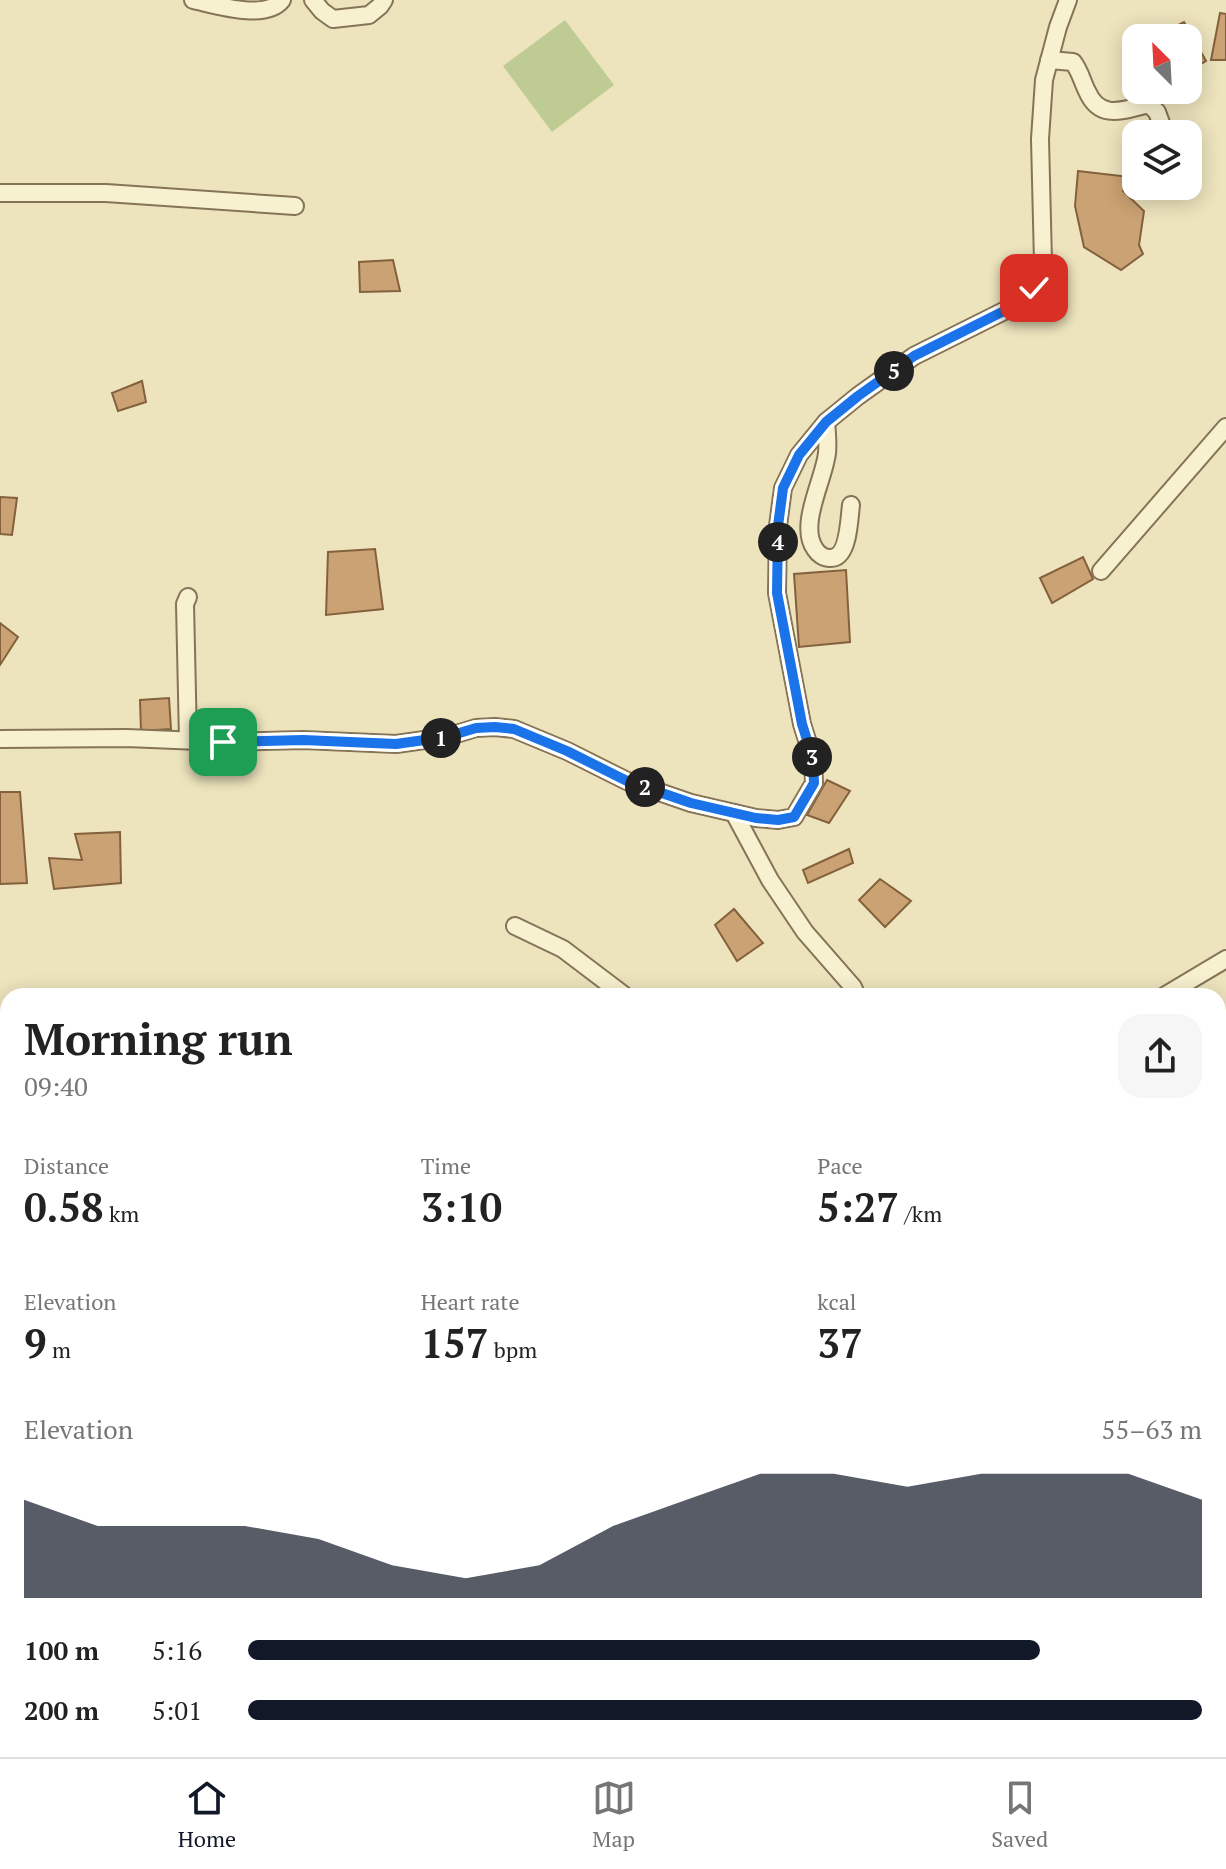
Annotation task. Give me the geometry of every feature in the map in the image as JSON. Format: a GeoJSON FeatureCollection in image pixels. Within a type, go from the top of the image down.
{"type":"FeatureCollection","features":[{"type":"Feature","properties":{"kind":"street"},"geometry":{"type":"LineString","coordinates":[[193,0],[242,10],[263,10],[277,6],[282,0]]}},
{"type":"Feature","properties":{"kind":"street"},"geometry":{"type":"LineString","coordinates":[[313,0],[333,19],[369,15],[384,0]]}},
{"type":"Feature","properties":{"kind":"street"},"geometry":{"type":"LineString","coordinates":[[0,739],[303,740],[396,744],[495,727],[514,729],[627,781],[691,803],[778,820],[794,817],[814,783],[813,759],[802,724],[777,593],[778,526],[783,488],[799,455],[826,422],[858,396],[914,356],[1022,302],[1034,288],[1043,262],[1040,139],[1044,80],[1068,0]]}},
{"type":"Feature","properties":{"kind":"street"},"geometry":{"type":"LineString","coordinates":[[1049,60],[1073,62],[1093,103],[1103,110],[1114,111],[1149,104],[1160,120]]}},
{"type":"Feature","properties":{"kind":"street"},"geometry":{"type":"LineString","coordinates":[[0,193],[106,193],[295,206]]}},
{"type":"Feature","properties":{"kind":"street"},"geometry":{"type":"LineString","coordinates":[[826,422],[827,454],[810,518],[812,544],[821,556],[835,558],[845,548],[851,505]]}},
{"type":"Feature","properties":{"kind":"street"},"geometry":{"type":"LineString","coordinates":[[1101,571],[1226,427]]}},
{"type":"Feature","properties":{"kind":"street"},"geometry":{"type":"LineString","coordinates":[[188,597],[185,604],[188,740]]}},
{"type":"Feature","properties":{"kind":"street"},"geometry":{"type":"LineString","coordinates":[[734,813],[805,932],[853,988]]}},
{"type":"Feature","properties":{"kind":"street"},"geometry":{"type":"LineString","coordinates":[[515,926],[563,949],[614,988]]}},
{"type":"Feature","properties":{"kind":"street"},"geometry":{"type":"LineString","coordinates":[[1177,988],[1226,959]]}},
{"type":"Feature","properties":{"kind":"green space"},"geometry":{"type":"Polygon","coordinates":[[[565,20],[614,85],[552,132],[503,66],[565,20]]]}},
{"type":"Feature","properties":{"kind":"building"},"geometry":{"type":"Polygon","coordinates":[[[1220,13],[1226,14],[1226,60],[1211,60],[1220,13]]]}},
{"type":"Feature","properties":{"kind":"building"},"geometry":{"type":"Polygon","coordinates":[[[1078,171],[1122,176],[1122,200],[1132,200],[1144,211],[1139,245],[1143,254],[1121,270],[1084,247],[1075,206],[1078,171]]]}},
{"type":"Feature","properties":{"kind":"building"},"geometry":{"type":"Polygon","coordinates":[[[393,260],[400,291],[360,292],[359,262],[393,260]]]}},
{"type":"Feature","properties":{"kind":"building"},"geometry":{"type":"Polygon","coordinates":[[[142,381],[146,402],[118,411],[112,393],[142,381]]]}},
{"type":"Feature","properties":{"kind":"building"},"geometry":{"type":"Polygon","coordinates":[[[0,497],[17,498],[12,535],[0,534],[0,497]]]}},
{"type":"Feature","properties":{"kind":"building"},"geometry":{"type":"Polygon","coordinates":[[[375,549],[383,609],[326,615],[328,552],[375,549]]]}},
{"type":"Feature","properties":{"kind":"building"},"geometry":{"type":"Polygon","coordinates":[[[1083,557],[1093,579],[1052,603],[1040,578],[1083,557]]]}},
{"type":"Feature","properties":{"kind":"building"},"geometry":{"type":"Polygon","coordinates":[[[846,570],[850,642],[799,647],[794,574],[846,570]]]}},
{"type":"Feature","properties":{"kind":"building"},"geometry":{"type":"Polygon","coordinates":[[[0,623],[18,637],[0,665],[0,623]]]}},
{"type":"Feature","properties":{"kind":"building"},"geometry":{"type":"Polygon","coordinates":[[[169,698],[171,729],[141,731],[140,700],[169,698]]]}},
{"type":"Feature","properties":{"kind":"building"},"geometry":{"type":"Polygon","coordinates":[[[827,780],[850,791],[829,823],[807,815],[827,780]]]}},
{"type":"Feature","properties":{"kind":"building"},"geometry":{"type":"Polygon","coordinates":[[[0,792],[20,792],[27,883],[0,884],[0,792]]]}},
{"type":"Feature","properties":{"kind":"building"},"geometry":{"type":"Polygon","coordinates":[[[120,832],[121,883],[54,889],[49,858],[82,860],[75,834],[120,832]]]}},
{"type":"Feature","properties":{"kind":"building"},"geometry":{"type":"Polygon","coordinates":[[[849,849],[853,863],[808,883],[803,870],[849,849]]]}},
{"type":"Feature","properties":{"kind":"building"},"geometry":{"type":"Polygon","coordinates":[[[880,879],[911,901],[885,927],[859,900],[880,879]]]}},
{"type":"Feature","properties":{"kind":"building"},"geometry":{"type":"Polygon","coordinates":[[[734,909],[763,943],[737,961],[715,925],[734,909]]]}},
{"type":"Feature","properties":{"kind":"route"},"geometry":{"type":"LineString","coordinates":[[223,742],[303,740],[396,744],[446,737],[476,728],[514,729],[627,781],[691,803],[756,818],[778,820],[794,817],[814,783],[813,759],[802,724],[777,593],[778,526],[783,488],[799,455],[826,422],[858,396],[914,356],[1022,302],[1034,288]]}}]}
